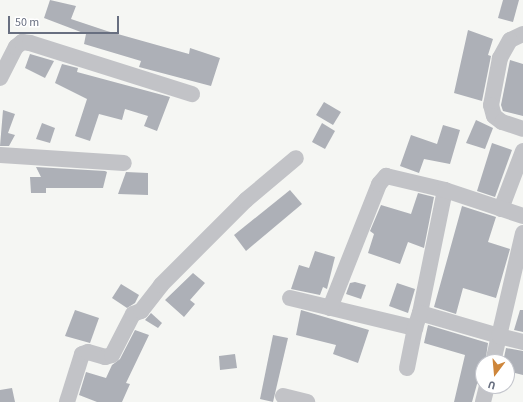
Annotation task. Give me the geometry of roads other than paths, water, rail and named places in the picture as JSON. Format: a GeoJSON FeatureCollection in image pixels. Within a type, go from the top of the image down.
{"type":"FeatureCollection","features":[{"type":"Feature","properties":{"kind":"street"},"geometry":{"type":"LineString","coordinates":[[523,34],[510,40],[500,58],[490,105],[494,116],[502,122],[523,129]]}},
{"type":"Feature","properties":{"kind":"street"},"geometry":{"type":"LineString","coordinates":[[0,78],[16,47],[22,42],[30,43],[192,94]]}},
{"type":"Feature","properties":{"kind":"street"},"geometry":{"type":"LineString","coordinates":[[501,209],[523,151]]}},
{"type":"Feature","properties":{"kind":"street"},"geometry":{"type":"LineString","coordinates":[[0,155],[124,163]]}},
{"type":"Feature","properties":{"kind":"street"},"geometry":{"type":"LineString","coordinates":[[67,402],[82,354],[88,352],[105,357],[112,355],[133,314],[141,311],[161,285],[246,200],[296,158]]}},
{"type":"Feature","properties":{"kind":"street"},"geometry":{"type":"LineString","coordinates":[[330,308],[382,178],[389,175],[445,190],[523,216]]}},
{"type":"Feature","properties":{"kind":"street"},"geometry":{"type":"LineString","coordinates":[[407,368],[445,190]]}},
{"type":"Feature","properties":{"kind":"street"},"geometry":{"type":"LineString","coordinates":[[495,354],[523,233]]}},
{"type":"Feature","properties":{"kind":"street"},"geometry":{"type":"LineString","coordinates":[[290,298],[330,308],[417,320],[500,336],[523,342]]}},
{"type":"Feature","properties":{"kind":"street"},"geometry":{"type":"LineString","coordinates":[[283,396],[307,402]]}}]}
